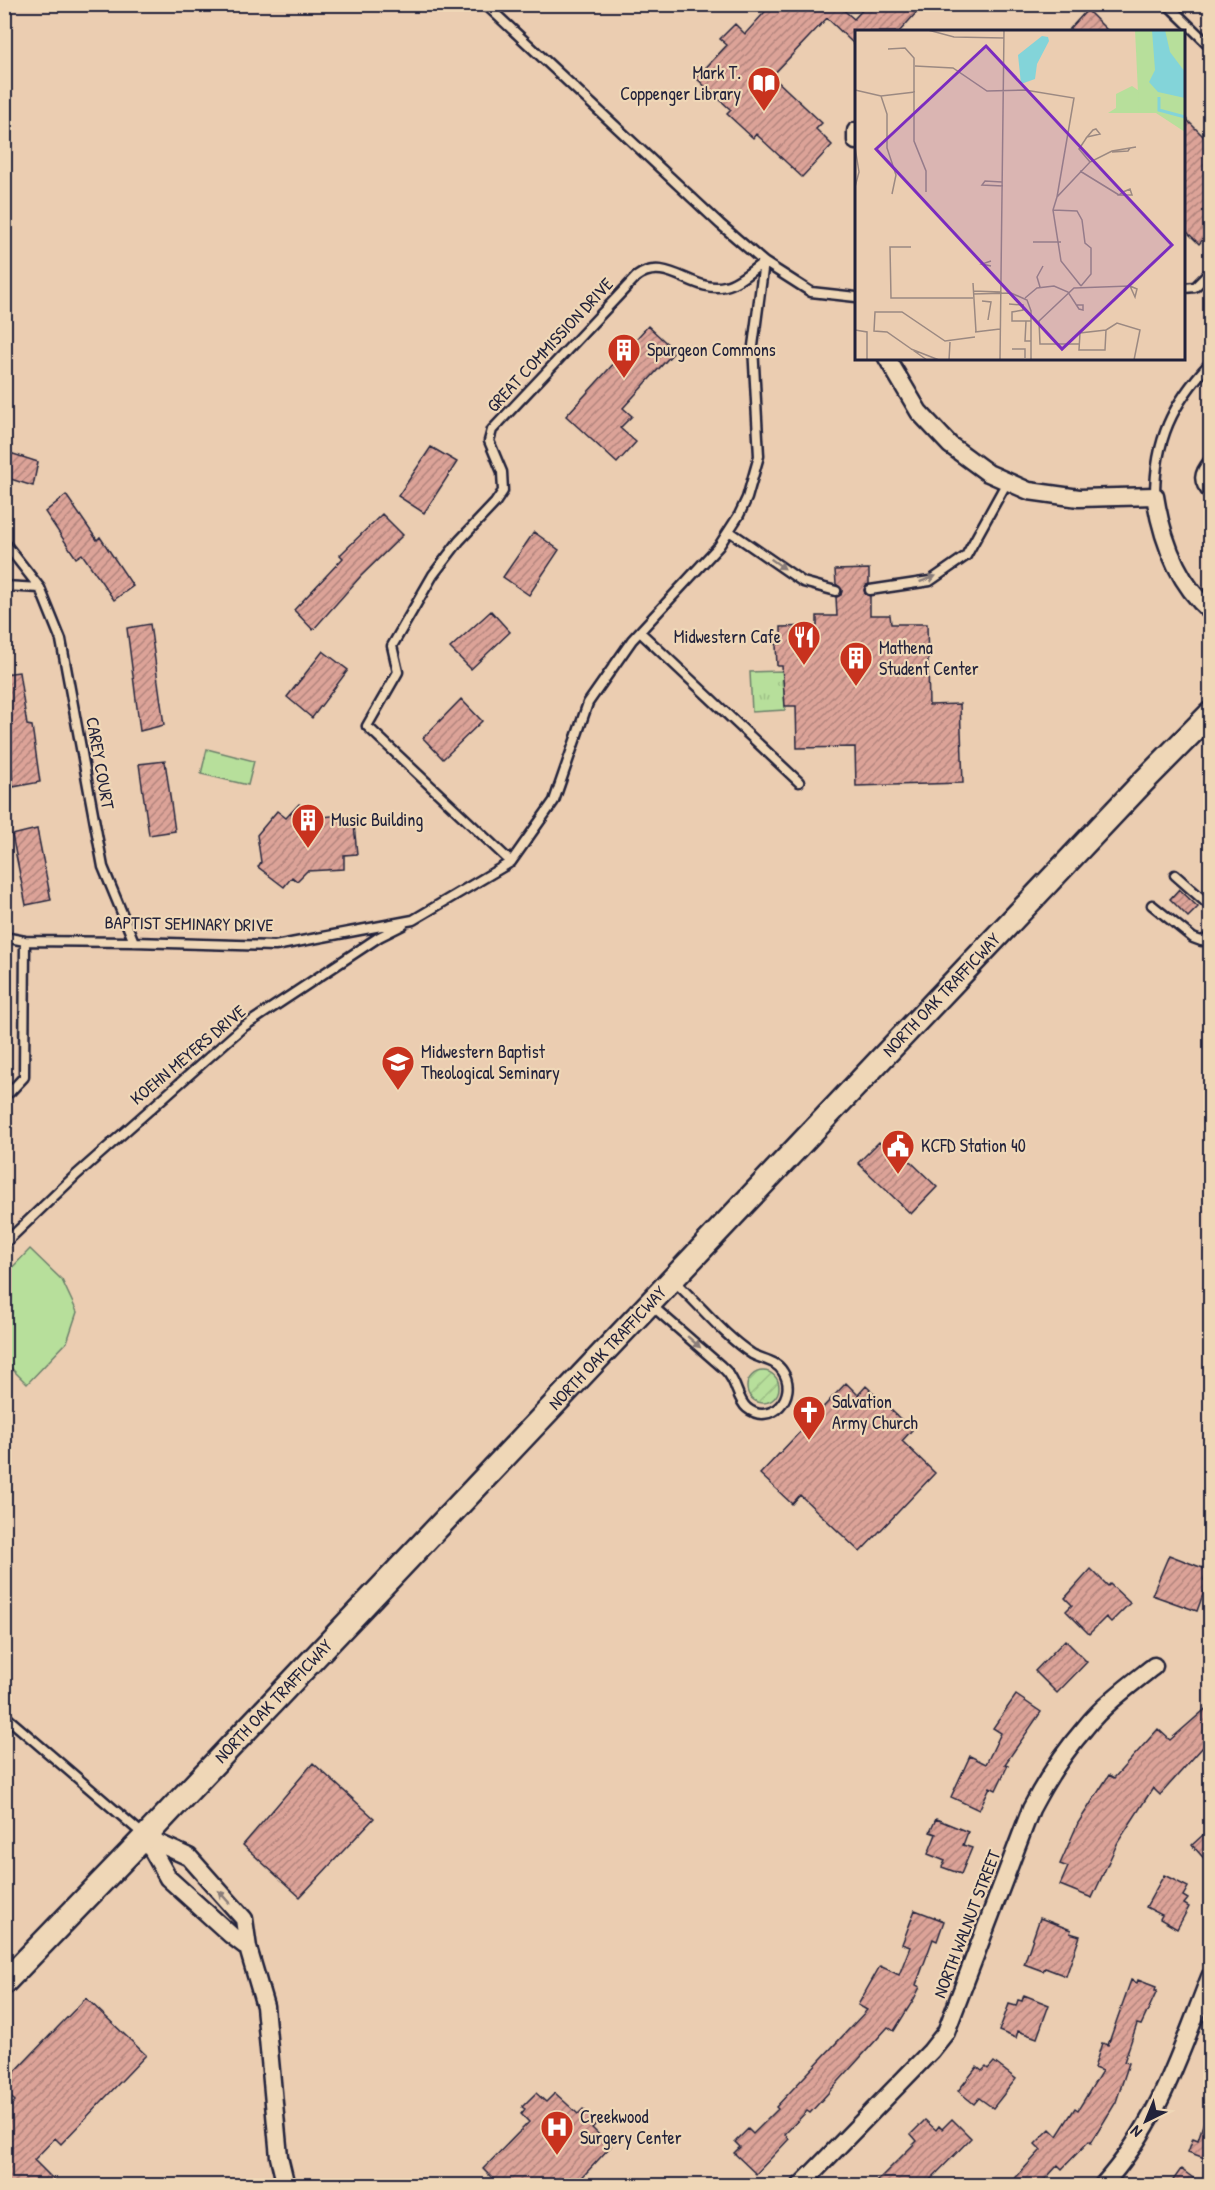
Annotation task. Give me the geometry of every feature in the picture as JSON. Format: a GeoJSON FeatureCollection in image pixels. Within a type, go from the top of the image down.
{"type":"FeatureCollection","features":[{"type":"Feature","properties":{"kind":"main road","name":"NORTH OAK TRAFFICWAY"},"geometry":{"type":"LineString","coordinates":[[4,1983],[1210,714]]}},
{"type":"Feature","properties":{"kind":"street"},"geometry":{"type":"LineString","coordinates":[[888,360],[919,412],[950,446],[988,473],[1029,491],[1079,498],[1155,496],[1167,546],[1181,575],[1210,611]]}},
{"type":"Feature","properties":{"kind":"street","name":"NORTH WALNUT STREET"},"geometry":{"type":"LineString","coordinates":[[800,2186],[931,2051],[946,2031],[1031,1809],[1042,1787],[1085,1727],[1154,1666]]}},
{"type":"Feature","properties":{"kind":"street"},"geometry":{"type":"LineString","coordinates":[[145,1837],[168,1878],[248,1948]]}},
{"type":"Feature","properties":{"kind":"street"},"geometry":{"type":"LineString","coordinates":[[145,1837],[189,1857],[244,1919],[248,1948],[265,2006],[279,2157],[286,2186]]}},
{"type":"Feature","properties":{"kind":"street"},"geometry":{"type":"LineString","coordinates":[[1102,2186],[1127,2157],[1152,2118],[1210,1977]]}},
{"type":"Feature","properties":{"kind":"lane"},"geometry":{"type":"LineString","coordinates":[[485,4],[705,210],[764,262],[811,292],[855,297]]}},
{"type":"Feature","properties":{"kind":"lane"},"geometry":{"type":"LineString","coordinates":[[1167,4],[1210,46]]}},
{"type":"Feature","properties":{"kind":"lane","name":"BAPTIST SEMINARY DRIVE"},"geometry":{"type":"LineString","coordinates":[[4,937],[25,941],[274,946],[413,920],[511,862],[554,801],[588,704],[632,640],[719,546],[747,498],[759,456],[753,346],[764,262]]}},
{"type":"Feature","properties":{"kind":"lane","name":"GREAT COMMISSION DRIVE"},"geometry":{"type":"LineString","coordinates":[[511,862],[367,726],[398,672],[392,646],[433,575],[503,491],[502,472],[489,441],[492,430],[636,278],[648,271],[663,270],[707,286],[717,287],[734,282],[764,262]]}},
{"type":"Feature","properties":{"kind":"lane"},"geometry":{"type":"LineString","coordinates":[[1185,288],[1195,287],[1210,272]]}},
{"type":"Feature","properties":{"kind":"lane"},"geometry":{"type":"LineString","coordinates":[[1155,496],[1158,451],[1165,429],[1188,388],[1210,363]]}},
{"type":"Feature","properties":{"kind":"lane"},"geometry":{"type":"LineString","coordinates":[[1210,459],[1201,470],[1200,480],[1204,490],[1210,496]]}},
{"type":"Feature","properties":{"kind":"lane"},"geometry":{"type":"LineString","coordinates":[[870,590],[930,580],[966,556],[1007,482]]}},
{"type":"Feature","properties":{"kind":"lane"},"geometry":{"type":"LineString","coordinates":[[729,531],[803,582],[836,591]]}},
{"type":"Feature","properties":{"kind":"lane","name":"CAREY COURT"},"geometry":{"type":"LineString","coordinates":[[4,542],[40,588],[61,640],[103,867],[134,942]]}},
{"type":"Feature","properties":{"kind":"lane"},"geometry":{"type":"LineString","coordinates":[[4,586],[40,588]]}},
{"type":"Feature","properties":{"kind":"lane"},"geometry":{"type":"LineString","coordinates":[[640,632],[799,782]]}},
{"type":"Feature","properties":{"kind":"lane"},"geometry":{"type":"LineString","coordinates":[[1175,875],[1210,906]]}},
{"type":"Feature","properties":{"kind":"lane"},"geometry":{"type":"LineString","coordinates":[[1152,905],[1193,938],[1201,941],[1210,938]]}},
{"type":"Feature","properties":{"kind":"lane","name":"KOEHN MEYERS DRIVE"},"geometry":{"type":"LineString","coordinates":[[4,1244],[92,1161],[243,1027],[379,937],[413,920]]}},
{"type":"Feature","properties":{"kind":"lane"},"geometry":{"type":"LineString","coordinates":[[4,1093],[10,1092],[24,1077],[25,941]]}},
{"type":"Feature","properties":{"kind":"lane"},"geometry":{"type":"LineString","coordinates":[[650,1304],[721,1366],[730,1376],[742,1402],[748,1409],[757,1414],[770,1413],[778,1408],[785,1400],[789,1389],[783,1370],[774,1362],[757,1356],[741,1345],[672,1280]]}},
{"type":"Feature","properties":{"kind":"lane"},"geometry":{"type":"LineString","coordinates":[[4,1715],[145,1837]]}},
{"type":"Feature","properties":{"kind":"green space"},"geometry":{"type":"Polygon","coordinates":[[[783,671],[785,710],[752,712],[750,672],[783,671]]]}},
{"type":"Feature","properties":{"kind":"green space"},"geometry":{"type":"Polygon","coordinates":[[[207,749],[254,761],[248,785],[201,774],[207,749]]]}},
{"type":"Feature","properties":{"kind":"green space"},"geometry":{"type":"Polygon","coordinates":[[[30,1249],[62,1280],[77,1312],[67,1342],[27,1384],[5,1362],[4,1276],[30,1249]]]}},
{"type":"Feature","properties":{"kind":"green space"},"geometry":{"type":"Polygon","coordinates":[[[763,1371],[774,1376],[779,1387],[774,1398],[763,1403],[752,1398],[747,1387],[752,1376],[763,1371]]]}},
{"type":"Feature","properties":{"kind":"building"},"geometry":{"type":"Polygon","coordinates":[[[772,4],[840,4],[839,6],[854,19],[868,4],[924,4],[901,30],[855,30],[855,45],[827,18],[772,76],[822,123],[816,129],[832,145],[802,177],[756,134],[753,138],[727,114],[731,110],[696,78],[727,45],[720,39],[735,24],[745,34],[772,4]]]}},
{"type":"Feature","properties":{"kind":"building"},"geometry":{"type":"Polygon","coordinates":[[[1087,10],[1107,30],[1069,30],[1087,10]]]}},
{"type":"Feature","properties":{"kind":"building"},"geometry":{"type":"Polygon","coordinates":[[[1185,118],[1210,143],[1210,232],[1199,244],[1185,230],[1185,118]]]}},
{"type":"Feature","properties":{"kind":"building","name":"Spurgeon Commons"},"geometry":{"type":"Polygon","coordinates":[[[648,326],[675,351],[623,408],[632,416],[620,428],[636,442],[617,463],[566,416],[648,326]]]}},
{"type":"Feature","properties":{"kind":"building"},"geometry":{"type":"Polygon","coordinates":[[[431,447],[457,462],[424,513],[398,496],[431,447]]]}},
{"type":"Feature","properties":{"kind":"building"},"geometry":{"type":"Polygon","coordinates":[[[4,451],[38,462],[33,486],[4,477],[4,451]]]}},
{"type":"Feature","properties":{"kind":"building"},"geometry":{"type":"Polygon","coordinates":[[[66,495],[97,540],[100,537],[133,586],[114,600],[82,554],[76,558],[45,512],[66,495]]]}},
{"type":"Feature","properties":{"kind":"building"},"geometry":{"type":"Polygon","coordinates":[[[382,514],[403,535],[361,576],[313,630],[294,610],[343,558],[340,555],[382,514]]]}},
{"type":"Feature","properties":{"kind":"building"},"geometry":{"type":"Polygon","coordinates":[[[534,532],[559,550],[529,595],[503,577],[534,532]]]}},
{"type":"Feature","properties":{"kind":"building","name":"Mathena Student Center"},"geometry":{"type":"Polygon","coordinates":[[[869,569],[869,584],[864,590],[865,594],[870,596],[870,615],[890,615],[891,624],[927,624],[929,705],[960,704],[963,783],[856,786],[855,747],[797,748],[796,706],[785,706],[782,666],[777,666],[776,644],[781,644],[781,627],[817,626],[817,616],[837,616],[836,597],[841,595],[842,590],[836,584],[835,570],[869,569]]]}},
{"type":"Feature","properties":{"kind":"building"},"geometry":{"type":"Polygon","coordinates":[[[491,611],[510,632],[471,669],[450,648],[491,611]]]}},
{"type":"Feature","properties":{"kind":"building"},"geometry":{"type":"Polygon","coordinates":[[[150,624],[164,725],[140,731],[127,628],[150,624]]]}},
{"type":"Feature","properties":{"kind":"building"},"geometry":{"type":"Polygon","coordinates":[[[323,651],[348,670],[312,718],[287,697],[323,651]]]}},
{"type":"Feature","properties":{"kind":"building"},"geometry":{"type":"Polygon","coordinates":[[[19,672],[27,725],[32,726],[40,782],[13,787],[9,735],[4,735],[4,674],[19,672]]]}},
{"type":"Feature","properties":{"kind":"building"},"geometry":{"type":"Polygon","coordinates":[[[461,699],[482,721],[443,759],[423,738],[461,699]]]}},
{"type":"Feature","properties":{"kind":"building"},"geometry":{"type":"Polygon","coordinates":[[[165,761],[175,831],[149,835],[139,764],[165,761]]]}},
{"type":"Feature","properties":{"kind":"building","name":"Music Building"},"geometry":{"type":"Polygon","coordinates":[[[299,804],[313,818],[341,815],[343,826],[354,825],[357,854],[344,855],[344,869],[307,871],[297,881],[292,877],[284,887],[258,867],[261,862],[257,835],[277,811],[286,818],[299,804]]]}},
{"type":"Feature","properties":{"kind":"building"},"geometry":{"type":"Polygon","coordinates":[[[37,829],[51,900],[26,905],[12,835],[37,829]]]}},
{"type":"Feature","properties":{"kind":"building"},"geometry":{"type":"Polygon","coordinates":[[[1179,889],[1198,907],[1188,917],[1170,899],[1179,889]]]}},
{"type":"Feature","properties":{"kind":"building","name":"KCFD Station 40"},"geometry":{"type":"Polygon","coordinates":[[[888,1140],[937,1187],[911,1214],[858,1163],[879,1142],[883,1146],[888,1140]]]}},
{"type":"Feature","properties":{"kind":"building"},"geometry":{"type":"Polygon","coordinates":[[[846,1383],[858,1395],[866,1386],[912,1430],[902,1441],[935,1473],[860,1552],[800,1495],[792,1504],[760,1474],[846,1383]]]}},
{"type":"Feature","properties":{"kind":"building"},"geometry":{"type":"Polygon","coordinates":[[[1169,1555],[1208,1570],[1204,1580],[1208,1581],[1197,1611],[1152,1595],[1169,1555]]]}},
{"type":"Feature","properties":{"kind":"building"},"geometry":{"type":"Polygon","coordinates":[[[1091,1569],[1130,1603],[1111,1622],[1106,1617],[1089,1634],[1066,1611],[1072,1605],[1065,1598],[1091,1569]]]}},
{"type":"Feature","properties":{"kind":"building"},"geometry":{"type":"Polygon","coordinates":[[[1065,1640],[1087,1662],[1057,1693],[1035,1671],[1065,1640]]]}},
{"type":"Feature","properties":{"kind":"building"},"geometry":{"type":"Polygon","coordinates":[[[1016,1695],[1041,1712],[1005,1764],[1008,1765],[996,1790],[990,1787],[979,1810],[951,1797],[970,1756],[986,1764],[1001,1733],[993,1728],[1016,1695]]]}},
{"type":"Feature","properties":{"kind":"building"},"geometry":{"type":"Polygon","coordinates":[[[1210,1705],[1210,1756],[1203,1747],[1160,1795],[1153,1788],[1118,1842],[1092,1898],[1060,1885],[1068,1867],[1060,1864],[1078,1823],[1109,1775],[1114,1778],[1158,1729],[1170,1740],[1210,1705]]]}},
{"type":"Feature","properties":{"kind":"building"},"geometry":{"type":"Polygon","coordinates":[[[313,1763],[374,1818],[300,1897],[243,1845],[313,1763]]]}},
{"type":"Feature","properties":{"kind":"building"},"geometry":{"type":"Polygon","coordinates":[[[936,1819],[968,1832],[963,1845],[972,1848],[961,1874],[942,1867],[945,1861],[928,1854],[936,1834],[930,1832],[936,1819]]]}},
{"type":"Feature","properties":{"kind":"building"},"geometry":{"type":"Polygon","coordinates":[[[1204,1834],[1210,1842],[1210,1865],[1192,1845],[1204,1834]]]}},
{"type":"Feature","properties":{"kind":"building"},"geometry":{"type":"Polygon","coordinates":[[[1164,1875],[1188,1887],[1183,1896],[1188,1899],[1184,1904],[1189,1907],[1177,1929],[1160,1919],[1162,1915],[1146,1907],[1164,1875]]]}},
{"type":"Feature","properties":{"kind":"building"},"geometry":{"type":"Polygon","coordinates":[[[915,1910],[944,1921],[937,1941],[933,1939],[916,1985],[920,1987],[914,1999],[894,2031],[888,2027],[810,2113],[807,2111],[785,2134],[789,2139],[756,2174],[734,2153],[740,2147],[735,2142],[748,2129],[753,2134],[778,2109],[776,2107],[867,2010],[858,2005],[880,1966],[899,1975],[910,1947],[902,1944],[915,1910]]]}},
{"type":"Feature","properties":{"kind":"building"},"geometry":{"type":"Polygon","coordinates":[[[1040,1918],[1080,1936],[1066,1976],[1045,1968],[1043,1971],[1024,1964],[1040,1918]]]}},
{"type":"Feature","properties":{"kind":"building"},"geometry":{"type":"Polygon","coordinates":[[[1131,1980],[1137,1983],[1138,1980],[1156,1987],[1155,1991],[1157,1991],[1141,2025],[1137,2024],[1124,2062],[1129,2063],[1116,2102],[1091,2143],[1089,2141],[1062,2169],[1058,2165],[1039,2186],[1008,2186],[1041,2150],[1035,2144],[1050,2129],[1057,2136],[1075,2108],[1078,2110],[1102,2071],[1094,2068],[1102,2043],[1108,2045],[1131,1980]]]}},
{"type":"Feature","properties":{"kind":"building"},"geometry":{"type":"Polygon","coordinates":[[[1024,1995],[1049,2005],[1037,2038],[1018,2031],[1016,2038],[999,2031],[1009,2004],[1016,2006],[1018,2000],[1022,2001],[1024,1995]]]}},
{"type":"Feature","properties":{"kind":"building"},"geometry":{"type":"Polygon","coordinates":[[[86,1998],[146,2055],[61,2144],[55,2138],[34,2160],[60,2186],[4,2186],[4,2112],[15,2101],[4,2091],[4,2083],[86,1998]]]}},
{"type":"Feature","properties":{"kind":"building"},"geometry":{"type":"Polygon","coordinates":[[[994,2062],[1016,2079],[993,2108],[979,2098],[974,2104],[958,2091],[977,2067],[982,2071],[986,2067],[988,2069],[994,2062]]]}},
{"type":"Feature","properties":{"kind":"building"},"geometry":{"type":"Polygon","coordinates":[[[536,2093],[546,2102],[555,2093],[578,2114],[583,2109],[597,2123],[592,2128],[611,2146],[574,2186],[500,2186],[483,2169],[529,2122],[521,2114],[525,2109],[522,2107],[536,2093]]]}},
{"type":"Feature","properties":{"kind":"building"},"geometry":{"type":"Polygon","coordinates":[[[1208,2109],[1210,2109],[1210,2160],[1188,2152],[1193,2138],[1198,2140],[1208,2109]]]}},
{"type":"Feature","properties":{"kind":"building"},"geometry":{"type":"Polygon","coordinates":[[[952,2119],[971,2138],[924,2186],[872,2186],[917,2141],[911,2134],[925,2120],[936,2130],[939,2126],[942,2129],[952,2119]]]}},
{"type":"Feature","properties":{"kind":"building"},"geometry":{"type":"Polygon","coordinates":[[[1181,2169],[1204,2186],[1169,2186],[1181,2169]]]}},
{"type":"Feature","properties":{"kind":"place","name":"Mark T. Coppenger Library"},"geometry":{"type":"Point","coordinates":[764,112]}},
{"type":"Feature","properties":{"kind":"place","name":"Spurgeon Commons"},"geometry":{"type":"Point","coordinates":[624,379]}},
{"type":"Feature","properties":{"kind":"place","name":"Midwestern Cafe"},"geometry":{"type":"Point","coordinates":[804,666]}},
{"type":"Feature","properties":{"kind":"place","name":"Mathena Student Center"},"geometry":{"type":"Point","coordinates":[856,687]}},
{"type":"Feature","properties":{"kind":"place","name":"Music Building"},"geometry":{"type":"Point","coordinates":[308,849]}},
{"type":"Feature","properties":{"kind":"place","name":"Midwestern Baptist Theological Seminary"},"geometry":{"type":"Point","coordinates":[398,1091]}},
{"type":"Feature","properties":{"kind":"place","name":"KCFD Station 40"},"geometry":{"type":"Point","coordinates":[898,1175]}},
{"type":"Feature","properties":{"kind":"place","name":"Salvation Army Church"},"geometry":{"type":"Point","coordinates":[809,1441]}},
{"type":"Feature","properties":{"kind":"place","name":"Creekwood Surgery Center"},"geometry":{"type":"Point","coordinates":[557,2156]}}]}
